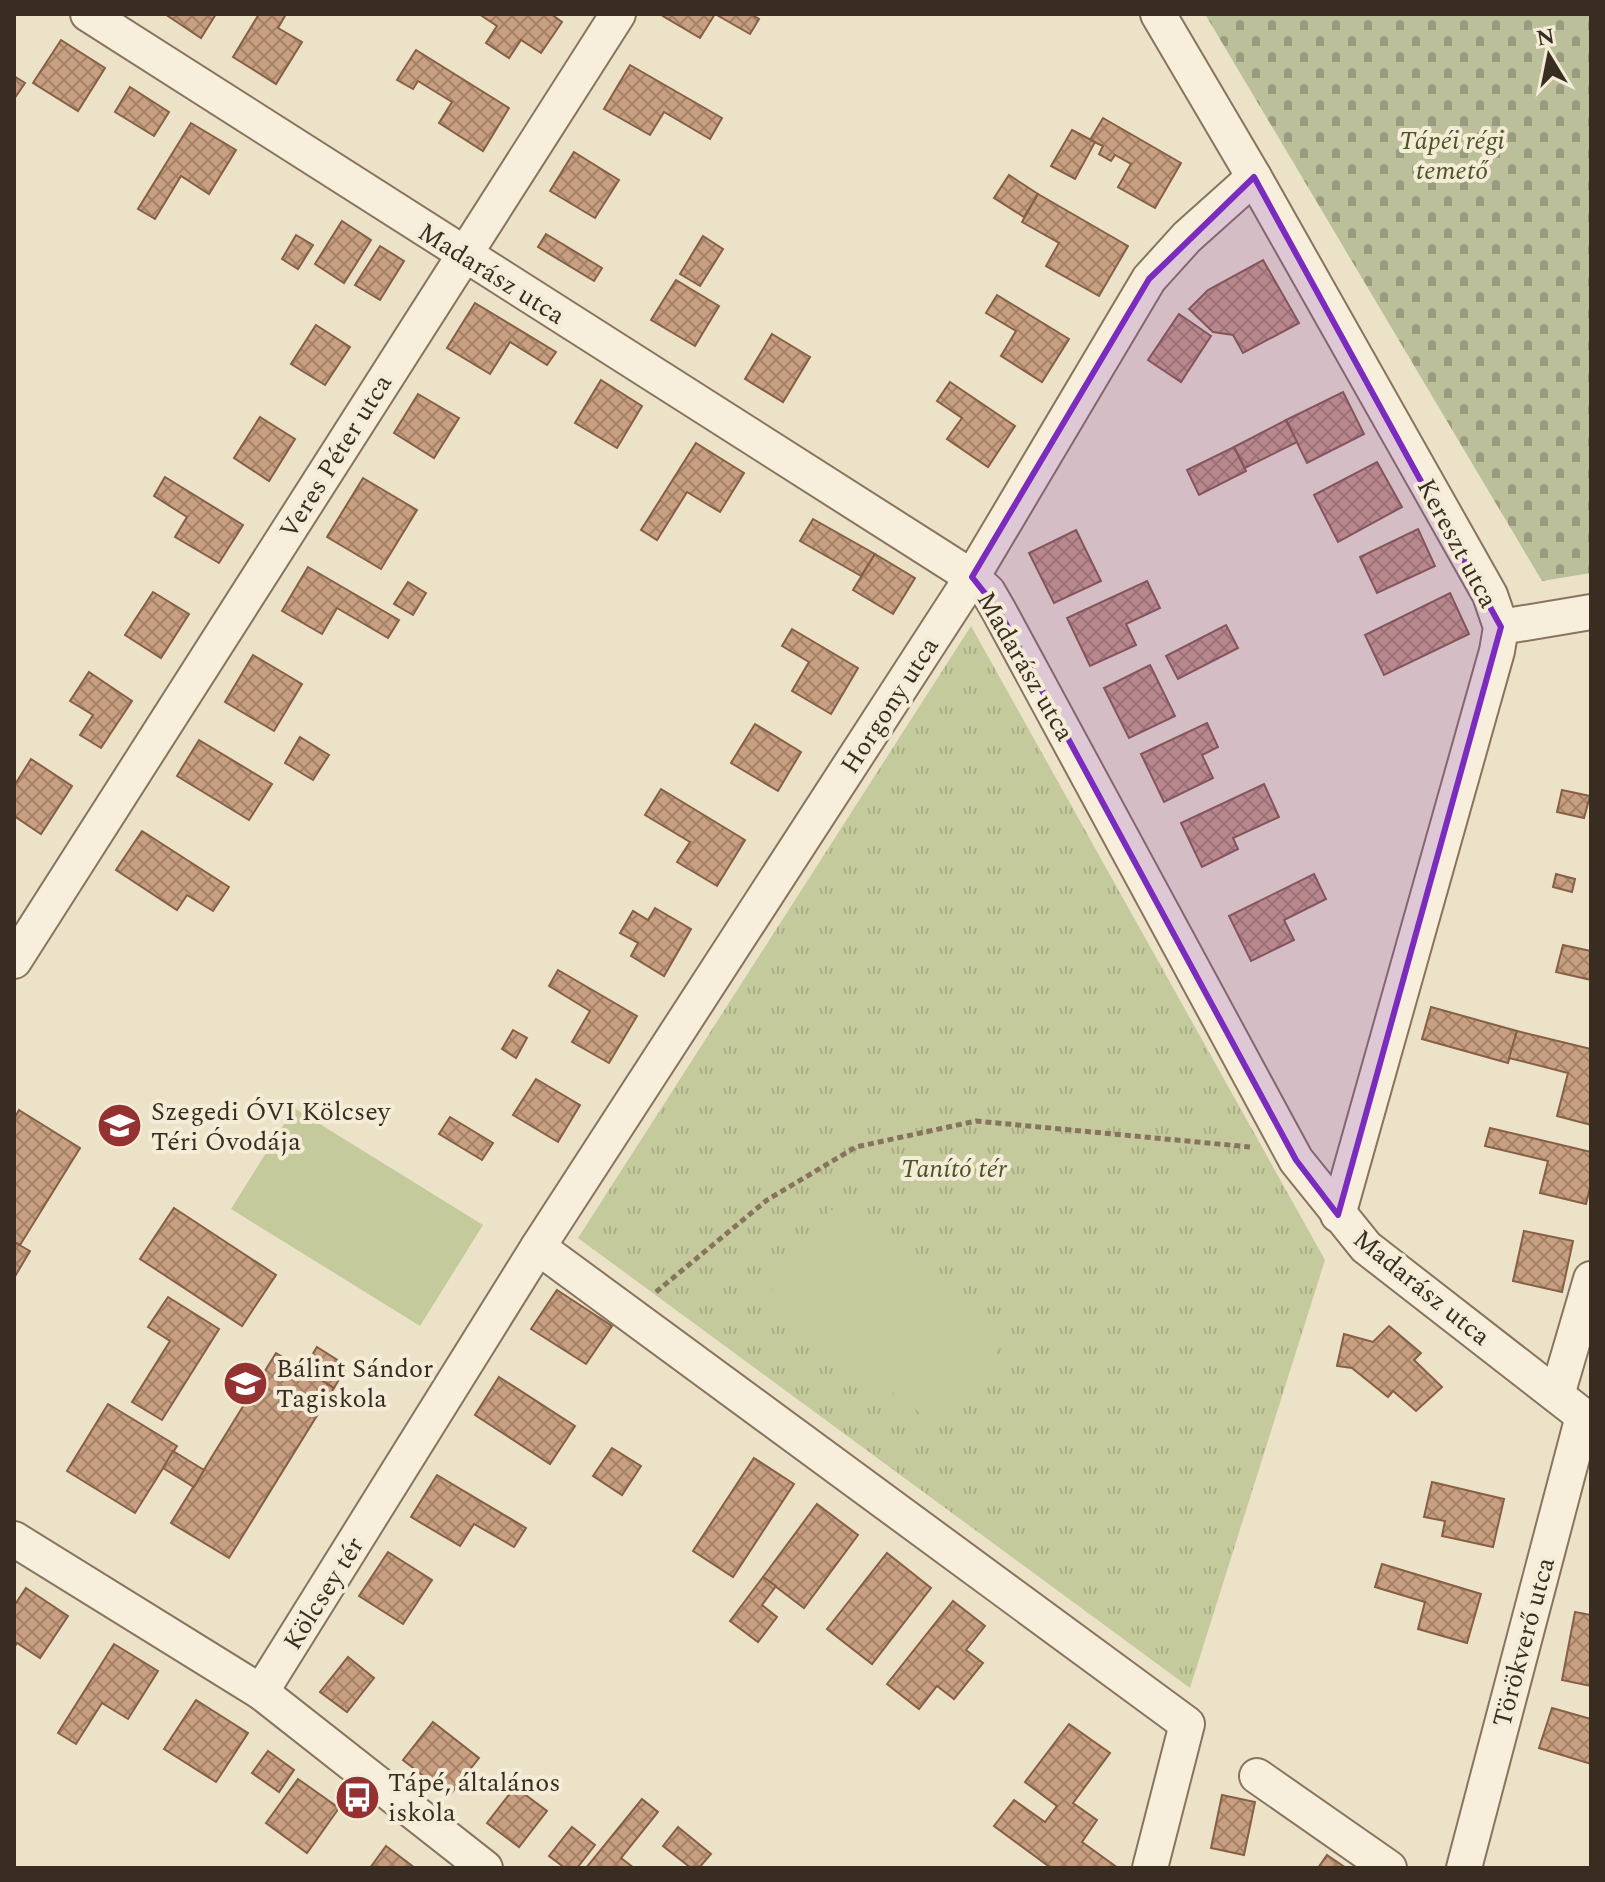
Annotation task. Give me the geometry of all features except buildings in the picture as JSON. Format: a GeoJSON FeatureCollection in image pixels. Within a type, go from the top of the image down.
{"type":"FeatureCollection","features":[{"type":"Feature","properties":{"kind":"street","name":"Madarász utca"},"geometry":{"type":"LineString","coordinates":[[88,14],[972,577],[988,592],[1296,1160],[1366,1247],[1577,1411]]}},
{"type":"Feature","properties":{"kind":"street","name":"Veres Péter utca"},"geometry":{"type":"LineString","coordinates":[[14,961],[618,14]]}},
{"type":"Feature","properties":{"kind":"street","name":"Kereszt utca"},"geometry":{"type":"LineString","coordinates":[[1158,14],[1254,177],[1490,595],[1501,627],[1497,651],[1338,1215]]}},
{"type":"Feature","properties":{"kind":"street","name":"Horgony utca"},"geometry":{"type":"LineString","coordinates":[[538,1247],[972,577],[1149,279],[1187,237],[1254,177]]}},
{"type":"Feature","properties":{"kind":"street"},"geometry":{"type":"LineString","coordinates":[[1501,627],[1591,612]]}},
{"type":"Feature","properties":{"kind":"street"},"geometry":{"type":"LineString","coordinates":[[538,1247],[1187,1724],[1150,1868]]}},
{"type":"Feature","properties":{"kind":"street","name":"Kölcsey tér"},"geometry":{"type":"LineString","coordinates":[[261,1692],[538,1247]]}},
{"type":"Feature","properties":{"kind":"street","name":"Törökverő utca"},"geometry":{"type":"LineString","coordinates":[[1464,1868],[1577,1411],[1591,1279]]}},
{"type":"Feature","properties":{"kind":"street"},"geometry":{"type":"LineString","coordinates":[[14,1539],[261,1692],[485,1868]]}},
{"type":"Feature","properties":{"kind":"street"},"geometry":{"type":"LineString","coordinates":[[1257,1776],[1389,1868]]}},
{"type":"Feature","properties":{"kind":"path"},"geometry":{"type":"LineString","coordinates":[[631,1313],[767,1200],[856,1147],[976,1121],[1262,1148],[1296,1160]]}},
{"type":"Feature","properties":{"kind":"highlighted area"},"geometry":{"type":"Polygon","coordinates":[[[1254,177],[1501,627],[1338,1215],[1296,1160],[999,611],[972,577],[1149,279],[1254,177]]]}},
{"type":"Feature","properties":{"kind":"green space","name":"Tápéi régi temető"},"geometry":{"type":"Polygon","coordinates":[[[1205,14],[1591,14],[1591,573],[1542,581],[1205,14]]]}},
{"type":"Feature","properties":{"kind":"green space","name":"Tanító tér"},"geometry":{"type":"Polygon","coordinates":[[[971,626],[1325,1260],[1190,1688],[578,1238],[971,626]]]}},
{"type":"Feature","properties":{"kind":"green space"},"geometry":{"type":"Polygon","coordinates":[[[294,1108],[483,1225],[420,1326],[231,1209],[294,1108]]]}},
{"type":"Feature","properties":{"kind":"green space"},"geometry":{"type":"Polygon","coordinates":[[[830,1209],[1007,1338],[941,1428],[764,1299],[830,1209]]]}},
{"type":"Feature","properties":{"kind":"place","name":"Szegedi ÓVI Kölcsey Téri Óvodája"},"geometry":{"type":"Point","coordinates":[120,1126]}},
{"type":"Feature","properties":{"kind":"place","name":"Bálint Sándor Tagiskola"},"geometry":{"type":"Point","coordinates":[245,1383]}},
{"type":"Feature","properties":{"kind":"place","name":"Tápé, általános iskola"},"geometry":{"type":"Point","coordinates":[357,1797]}}]}
